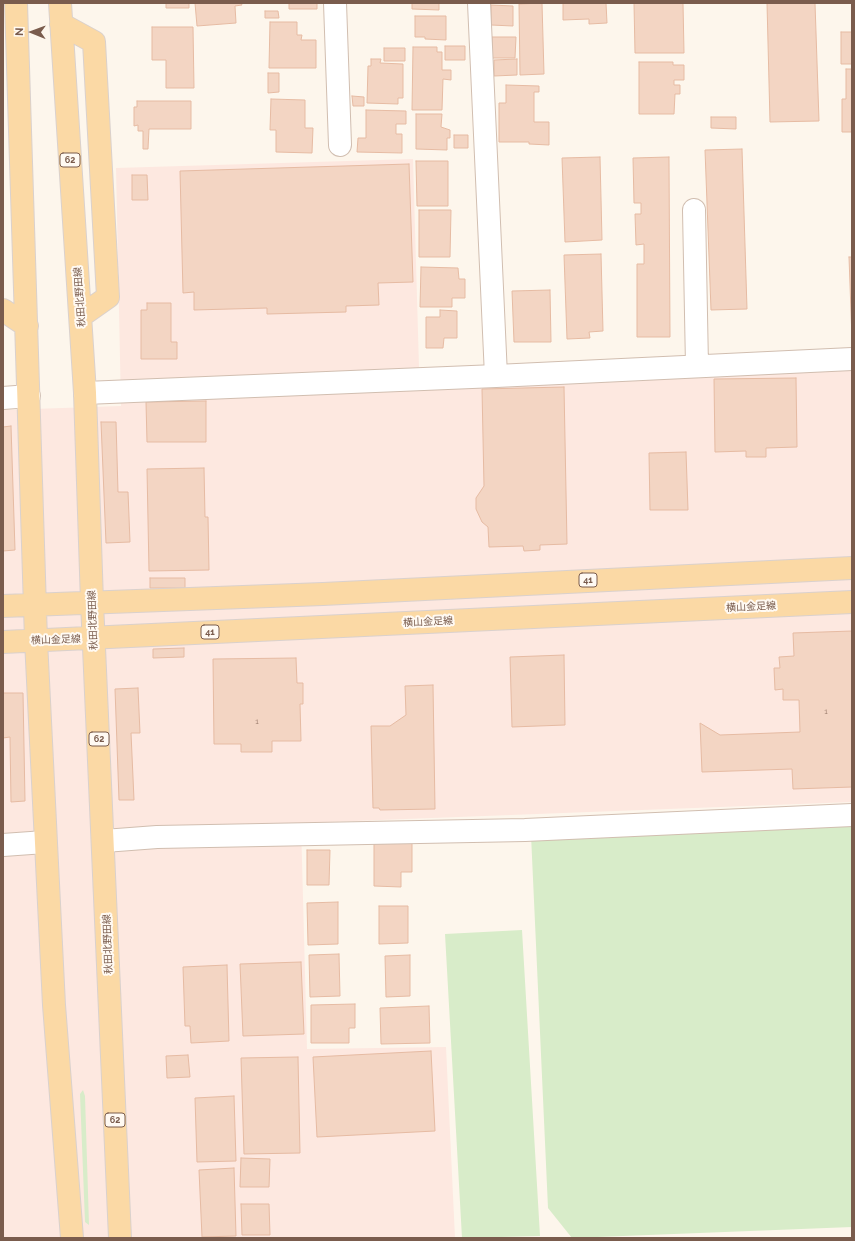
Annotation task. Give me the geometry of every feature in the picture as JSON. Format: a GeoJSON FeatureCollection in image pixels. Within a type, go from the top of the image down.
{"type":"FeatureCollection","features":[{"type":"Feature","properties":{"kind":"main road"},"geometry":{"type":"LineString","coordinates":[[16,3],[11,69],[27,326],[36,640],[45,842],[54,1005],[72,1238]]}},
{"type":"Feature","properties":{"kind":"main road"},"geometry":{"type":"LineString","coordinates":[[60,13],[94,42],[108,297],[81,316]]}},
{"type":"Feature","properties":{"kind":"main road","name":"秋田北野田線"},"geometry":{"type":"LineString","coordinates":[[60,13],[85,393],[92,602],[104,841],[120,1238]]}},
{"type":"Feature","properties":{"kind":"main road"},"geometry":{"type":"LineString","coordinates":[[3,310],[27,326]]}},
{"type":"Feature","properties":{"kind":"main road","name":"41"},"geometry":{"type":"LineString","coordinates":[[3,606],[324,594],[852,568]]}},
{"type":"Feature","properties":{"kind":"main road"},"geometry":{"type":"LineString","coordinates":[[671,576],[673,611]]}},
{"type":"Feature","properties":{"kind":"main road","name":"横山金足線"},"geometry":{"type":"LineString","coordinates":[[3,642],[852,602]]}},
{"type":"Feature","properties":{"kind":"street"},"geometry":{"type":"LineString","coordinates":[[335,3],[340,145]]}},
{"type":"Feature","properties":{"kind":"street"},"geometry":{"type":"LineString","coordinates":[[478,3],[496,376]]}},
{"type":"Feature","properties":{"kind":"street"},"geometry":{"type":"LineString","coordinates":[[694,210],[697,366]]}},
{"type":"Feature","properties":{"kind":"street"},"geometry":{"type":"LineString","coordinates":[[85,393],[496,376],[852,359]]}},
{"type":"Feature","properties":{"kind":"street"},"geometry":{"type":"LineString","coordinates":[[3,398],[29,396]]}},
{"type":"Feature","properties":{"kind":"street"},"geometry":{"type":"LineString","coordinates":[[104,841],[165,837],[525,830],[852,815]]}},
{"type":"Feature","properties":{"kind":"street"},"geometry":{"type":"LineString","coordinates":[[3,845],[45,842]]}},
{"type":"Feature","properties":{"kind":"shaded area"},"geometry":{"type":"Polygon","coordinates":[[[413,159],[419,367],[476,368],[852,349],[852,802],[301,823],[307,1049],[446,1047],[455,1238],[3,1238],[3,410],[121,406],[116,168],[413,159]]]}},
{"type":"Feature","properties":{"kind":"green space"},"geometry":{"type":"Polygon","coordinates":[[[852,822],[852,1227],[572,1238],[548,1208],[531,835],[852,822]]]}},
{"type":"Feature","properties":{"kind":"green space"},"geometry":{"type":"Polygon","coordinates":[[[522,930],[540,1236],[462,1238],[445,934],[522,930]]]}},
{"type":"Feature","properties":{"kind":"green space"},"geometry":{"type":"Polygon","coordinates":[[[83,1090],[85,1096],[89,1225],[85,1222],[80,1094],[83,1090]]]}},
{"type":"Feature","properties":{"kind":"building"},"geometry":{"type":"Polygon","coordinates":[[[166,3],[189,3],[189,8],[166,8],[166,3]]]}},
{"type":"Feature","properties":{"kind":"building"},"geometry":{"type":"Polygon","coordinates":[[[195,3],[241,3],[242,5],[235,6],[236,23],[197,26],[195,3]]]}},
{"type":"Feature","properties":{"kind":"building"},"geometry":{"type":"Polygon","coordinates":[[[289,3],[317,3],[317,9],[289,9],[289,3]]]}},
{"type":"Feature","properties":{"kind":"building"},"geometry":{"type":"Polygon","coordinates":[[[412,3],[439,3],[439,10],[412,9],[412,3]]]}},
{"type":"Feature","properties":{"kind":"building"},"geometry":{"type":"Polygon","coordinates":[[[542,3],[544,74],[520,75],[519,4],[542,3]]]}},
{"type":"Feature","properties":{"kind":"building"},"geometry":{"type":"Polygon","coordinates":[[[563,3],[606,3],[607,23],[589,24],[589,19],[563,20],[563,3]]]}},
{"type":"Feature","properties":{"kind":"building"},"geometry":{"type":"Polygon","coordinates":[[[634,3],[683,3],[684,53],[635,53],[634,3]]]}},
{"type":"Feature","properties":{"kind":"building"},"geometry":{"type":"Polygon","coordinates":[[[767,3],[815,3],[819,121],[770,122],[767,3]]]}},
{"type":"Feature","properties":{"kind":"building"},"geometry":{"type":"Polygon","coordinates":[[[491,5],[513,6],[513,26],[491,25],[491,5]]]}},
{"type":"Feature","properties":{"kind":"building"},"geometry":{"type":"Polygon","coordinates":[[[265,11],[278,11],[279,18],[265,18],[265,11]]]}},
{"type":"Feature","properties":{"kind":"building"},"geometry":{"type":"Polygon","coordinates":[[[415,16],[446,16],[446,40],[415,37],[415,16]]]}},
{"type":"Feature","properties":{"kind":"building"},"geometry":{"type":"Polygon","coordinates":[[[270,22],[297,22],[297,35],[302,35],[301,40],[316,40],[316,68],[269,68],[270,22]]]}},
{"type":"Feature","properties":{"kind":"building"},"geometry":{"type":"Polygon","coordinates":[[[152,27],[193,27],[194,88],[166,88],[166,60],[152,60],[152,27]]]}},
{"type":"Feature","properties":{"kind":"building"},"geometry":{"type":"Polygon","coordinates":[[[841,32],[852,32],[852,64],[841,64],[841,32]]]}},
{"type":"Feature","properties":{"kind":"building"},"geometry":{"type":"Polygon","coordinates":[[[492,37],[516,37],[515,58],[492,58],[492,37]]]}},
{"type":"Feature","properties":{"kind":"building"},"geometry":{"type":"Polygon","coordinates":[[[445,46],[465,46],[465,60],[445,60],[445,46]]]}},
{"type":"Feature","properties":{"kind":"building"},"geometry":{"type":"Polygon","coordinates":[[[413,47],[437,47],[437,52],[442,52],[442,70],[451,70],[451,80],[443,79],[442,110],[412,110],[413,47]]]}},
{"type":"Feature","properties":{"kind":"building"},"geometry":{"type":"Polygon","coordinates":[[[384,48],[405,48],[405,61],[384,61],[384,48]]]}},
{"type":"Feature","properties":{"kind":"building"},"geometry":{"type":"Polygon","coordinates":[[[371,59],[381,59],[380,63],[403,64],[403,98],[398,98],[398,104],[367,103],[368,66],[371,66],[371,59]]]}},
{"type":"Feature","properties":{"kind":"building"},"geometry":{"type":"Polygon","coordinates":[[[517,59],[517,75],[494,76],[494,60],[517,59]]]}},
{"type":"Feature","properties":{"kind":"building"},"geometry":{"type":"Polygon","coordinates":[[[639,62],[673,62],[673,65],[684,65],[684,80],[674,80],[674,85],[680,85],[680,94],[675,94],[674,114],[639,114],[639,62]]]}},
{"type":"Feature","properties":{"kind":"building"},"geometry":{"type":"Polygon","coordinates":[[[846,69],[852,69],[852,132],[842,132],[842,99],[846,99],[846,69]]]}},
{"type":"Feature","properties":{"kind":"building"},"geometry":{"type":"Polygon","coordinates":[[[268,73],[279,73],[279,92],[268,93],[268,73]]]}},
{"type":"Feature","properties":{"kind":"building"},"geometry":{"type":"Polygon","coordinates":[[[506,85],[539,86],[539,92],[534,92],[534,122],[549,122],[549,145],[529,144],[529,142],[499,142],[499,103],[506,103],[506,85]]]}},
{"type":"Feature","properties":{"kind":"building"},"geometry":{"type":"Polygon","coordinates":[[[352,96],[364,97],[364,106],[353,106],[352,96]]]}},
{"type":"Feature","properties":{"kind":"building"},"geometry":{"type":"Polygon","coordinates":[[[271,99],[305,100],[305,128],[313,128],[312,153],[276,152],[276,130],[270,130],[271,99]]]}},
{"type":"Feature","properties":{"kind":"building"},"geometry":{"type":"Polygon","coordinates":[[[137,101],[191,101],[191,129],[149,129],[148,149],[143,149],[143,131],[138,131],[138,125],[134,126],[134,107],[137,107],[137,101]]]}},
{"type":"Feature","properties":{"kind":"building"},"geometry":{"type":"Polygon","coordinates":[[[366,110],[406,111],[406,124],[396,124],[396,134],[402,134],[402,153],[357,152],[358,138],[366,138],[366,110]]]}},
{"type":"Feature","properties":{"kind":"building"},"geometry":{"type":"Polygon","coordinates":[[[416,114],[442,114],[441,127],[450,130],[450,138],[447,138],[447,150],[416,149],[416,114]]]}},
{"type":"Feature","properties":{"kind":"building"},"geometry":{"type":"Polygon","coordinates":[[[711,117],[736,117],[736,129],[711,128],[711,117]]]}},
{"type":"Feature","properties":{"kind":"building"},"geometry":{"type":"Polygon","coordinates":[[[454,135],[468,135],[468,148],[454,148],[454,135]]]}},
{"type":"Feature","properties":{"kind":"building"},"geometry":{"type":"Polygon","coordinates":[[[742,149],[747,309],[711,310],[705,150],[742,149]]]}},
{"type":"Feature","properties":{"kind":"building"},"geometry":{"type":"Polygon","coordinates":[[[600,157],[602,240],[565,242],[562,158],[600,157]]]}},
{"type":"Feature","properties":{"kind":"building"},"geometry":{"type":"Polygon","coordinates":[[[669,157],[670,337],[637,337],[637,264],[644,264],[644,244],[636,245],[635,214],[641,214],[641,203],[634,203],[633,158],[669,157]]]}},
{"type":"Feature","properties":{"kind":"building"},"geometry":{"type":"Polygon","coordinates":[[[416,161],[448,161],[448,206],[417,206],[416,161]]]}},
{"type":"Feature","properties":{"kind":"building"},"geometry":{"type":"Polygon","coordinates":[[[409,164],[413,282],[378,283],[379,305],[346,306],[346,312],[267,314],[267,308],[194,310],[194,292],[183,293],[180,171],[409,164]]]}},
{"type":"Feature","properties":{"kind":"building"},"geometry":{"type":"Polygon","coordinates":[[[132,175],[147,175],[148,200],[132,200],[132,175]]]}},
{"type":"Feature","properties":{"kind":"building"},"geometry":{"type":"Polygon","coordinates":[[[419,210],[451,210],[450,257],[419,257],[419,210]]]}},
{"type":"Feature","properties":{"kind":"building"},"geometry":{"type":"Polygon","coordinates":[[[601,254],[603,331],[589,332],[590,338],[567,339],[564,255],[601,254]]]}},
{"type":"Feature","properties":{"kind":"building"},"geometry":{"type":"Polygon","coordinates":[[[849,257],[852,257],[852,339],[849,257]]]}},
{"type":"Feature","properties":{"kind":"building"},"geometry":{"type":"Polygon","coordinates":[[[421,267],[458,268],[459,279],[465,279],[465,298],[452,298],[452,307],[420,307],[421,267]]]}},
{"type":"Feature","properties":{"kind":"building"},"geometry":{"type":"Polygon","coordinates":[[[550,290],[551,342],[514,342],[512,291],[550,290]]]}},
{"type":"Feature","properties":{"kind":"building"},"geometry":{"type":"Polygon","coordinates":[[[147,303],[171,303],[171,342],[177,342],[177,359],[141,359],[141,310],[147,310],[147,303]]]}},
{"type":"Feature","properties":{"kind":"building"},"geometry":{"type":"Polygon","coordinates":[[[440,310],[457,311],[457,338],[444,338],[443,348],[426,348],[426,317],[440,317],[440,310]]]}},
{"type":"Feature","properties":{"kind":"building"},"geometry":{"type":"Polygon","coordinates":[[[796,378],[797,447],[766,448],[766,457],[746,457],[746,451],[715,452],[714,379],[796,378]]]}},
{"type":"Feature","properties":{"kind":"building"},"geometry":{"type":"Polygon","coordinates":[[[564,387],[567,544],[540,545],[540,550],[524,551],[523,546],[489,547],[488,527],[482,522],[476,509],[476,498],[484,486],[482,389],[564,387]]]}},
{"type":"Feature","properties":{"kind":"building"},"geometry":{"type":"Polygon","coordinates":[[[206,401],[206,442],[147,442],[146,402],[206,401]]]}},
{"type":"Feature","properties":{"kind":"building"},"geometry":{"type":"Polygon","coordinates":[[[101,422],[116,422],[118,492],[128,492],[130,542],[106,543],[101,422]]]}},
{"type":"Feature","properties":{"kind":"building"},"geometry":{"type":"Polygon","coordinates":[[[11,426],[15,550],[3,551],[3,427],[11,426]]]}},
{"type":"Feature","properties":{"kind":"building"},"geometry":{"type":"Polygon","coordinates":[[[686,452],[688,510],[650,510],[649,453],[686,452]]]}},
{"type":"Feature","properties":{"kind":"building"},"geometry":{"type":"Polygon","coordinates":[[[204,468],[205,517],[208,517],[209,570],[149,571],[147,469],[204,468]]]}},
{"type":"Feature","properties":{"kind":"building"},"geometry":{"type":"Polygon","coordinates":[[[150,578],[185,578],[185,588],[150,588],[150,578]]]}},
{"type":"Feature","properties":{"kind":"building"},"geometry":{"type":"Polygon","coordinates":[[[852,631],[852,787],[793,789],[792,769],[702,772],[700,723],[720,735],[800,732],[799,700],[783,700],[783,689],[775,690],[774,668],[780,668],[779,657],[794,656],[793,633],[852,631]]]}},
{"type":"Feature","properties":{"kind":"building"},"geometry":{"type":"Polygon","coordinates":[[[184,648],[184,657],[153,658],[153,649],[184,648]]]}},
{"type":"Feature","properties":{"kind":"building"},"geometry":{"type":"Polygon","coordinates":[[[564,655],[565,725],[512,727],[510,657],[564,655]]]}},
{"type":"Feature","properties":{"kind":"building"},"geometry":{"type":"Polygon","coordinates":[[[296,658],[297,683],[303,683],[303,704],[300,704],[301,741],[272,741],[272,752],[241,752],[241,744],[214,744],[213,659],[296,658]]]}},
{"type":"Feature","properties":{"kind":"building"},"geometry":{"type":"Polygon","coordinates":[[[433,685],[435,809],[380,810],[379,808],[373,808],[371,726],[390,726],[406,715],[405,686],[433,685]]]}},
{"type":"Feature","properties":{"kind":"building"},"geometry":{"type":"Polygon","coordinates":[[[138,688],[140,733],[131,733],[134,800],[119,800],[115,689],[138,688]]]}},
{"type":"Feature","properties":{"kind":"building"},"geometry":{"type":"Polygon","coordinates":[[[3,693],[23,693],[25,801],[11,802],[10,737],[3,738],[3,693]]]}},
{"type":"Feature","properties":{"kind":"building"},"geometry":{"type":"Polygon","coordinates":[[[374,838],[412,838],[412,872],[401,872],[401,887],[374,886],[374,838]]]}},
{"type":"Feature","properties":{"kind":"building"},"geometry":{"type":"Polygon","coordinates":[[[307,850],[330,850],[329,885],[307,885],[307,850]]]}},
{"type":"Feature","properties":{"kind":"building"},"geometry":{"type":"Polygon","coordinates":[[[338,902],[338,944],[308,945],[307,903],[338,902]]]}},
{"type":"Feature","properties":{"kind":"building"},"geometry":{"type":"Polygon","coordinates":[[[379,906],[408,906],[408,943],[379,944],[379,906]]]}},
{"type":"Feature","properties":{"kind":"building"},"geometry":{"type":"Polygon","coordinates":[[[339,954],[340,996],[310,997],[309,955],[339,954]]]}},
{"type":"Feature","properties":{"kind":"building"},"geometry":{"type":"Polygon","coordinates":[[[410,955],[410,996],[386,997],[385,956],[410,955]]]}},
{"type":"Feature","properties":{"kind":"building"},"geometry":{"type":"Polygon","coordinates":[[[301,962],[304,1034],[243,1036],[240,964],[301,962]]]}},
{"type":"Feature","properties":{"kind":"building"},"geometry":{"type":"Polygon","coordinates":[[[227,965],[229,1041],[191,1043],[190,1026],[185,1026],[183,967],[227,965]]]}},
{"type":"Feature","properties":{"kind":"building"},"geometry":{"type":"Polygon","coordinates":[[[355,1004],[355,1028],[349,1028],[349,1043],[311,1043],[311,1005],[355,1004]]]}},
{"type":"Feature","properties":{"kind":"building"},"geometry":{"type":"Polygon","coordinates":[[[429,1006],[430,1043],[381,1044],[380,1008],[429,1006]]]}},
{"type":"Feature","properties":{"kind":"building"},"geometry":{"type":"Polygon","coordinates":[[[431,1051],[435,1131],[317,1137],[313,1057],[431,1051]]]}},
{"type":"Feature","properties":{"kind":"building"},"geometry":{"type":"Polygon","coordinates":[[[188,1055],[190,1077],[167,1078],[166,1056],[188,1055]]]}},
{"type":"Feature","properties":{"kind":"building"},"geometry":{"type":"Polygon","coordinates":[[[298,1057],[300,1153],[244,1154],[241,1058],[298,1057]]]}},
{"type":"Feature","properties":{"kind":"building"},"geometry":{"type":"Polygon","coordinates":[[[234,1096],[236,1161],[197,1162],[195,1098],[234,1096]]]}},
{"type":"Feature","properties":{"kind":"building"},"geometry":{"type":"Polygon","coordinates":[[[241,1158],[270,1159],[269,1187],[240,1187],[241,1158]]]}},
{"type":"Feature","properties":{"kind":"building"},"geometry":{"type":"Polygon","coordinates":[[[234,1168],[236,1236],[202,1237],[199,1170],[234,1168]]]}},
{"type":"Feature","properties":{"kind":"building"},"geometry":{"type":"Polygon","coordinates":[[[241,1204],[269,1204],[270,1235],[242,1235],[241,1204]]]}}]}
